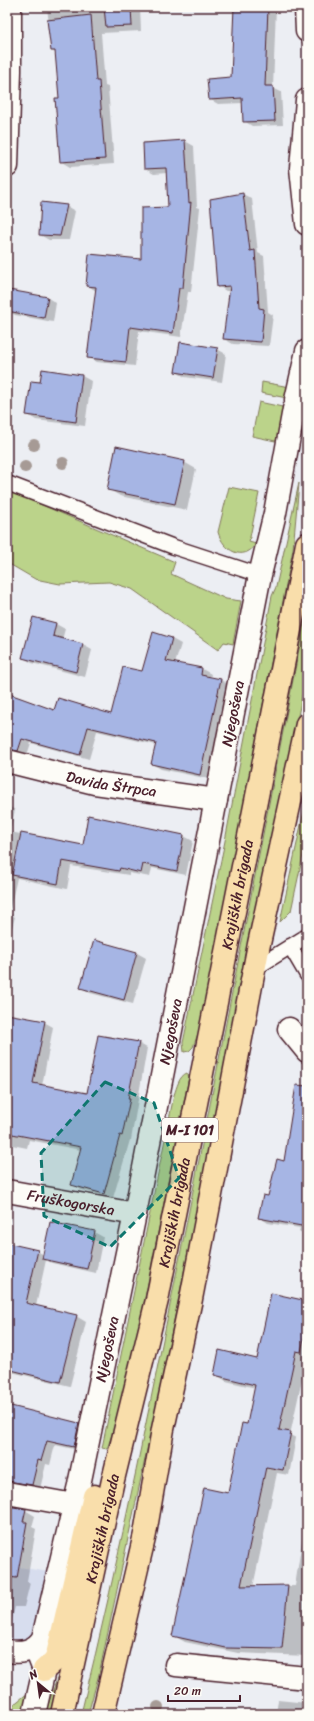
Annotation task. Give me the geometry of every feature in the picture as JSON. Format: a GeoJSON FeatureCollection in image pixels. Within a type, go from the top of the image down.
{"type":"FeatureCollection","features":[{"type":"Feature","properties":{"kind":"main road","name":"Krajiških brigada"},"geometry":{"type":"LineString","coordinates":[[62,1714],[123,1439],[157,1300],[307,544]]}},
{"type":"Feature","properties":{"kind":"main road","name":"Krajiških brigada"},"geometry":{"type":"LineString","coordinates":[[103,1714],[145,1534],[163,1429],[191,1299],[254,968],[306,731]]}},
{"type":"Feature","properties":{"kind":"main road"},"geometry":{"type":"LineString","coordinates":[[44,1670],[54,1661],[57,1655],[96,1488],[123,1439]]}},
{"type":"Feature","properties":{"kind":"street"},"geometry":{"type":"LineString","coordinates":[[7,166],[10,7]]}},
{"type":"Feature","properties":{"kind":"street"},"geometry":{"type":"LineString","coordinates":[[306,7],[307,31]]}},
{"type":"Feature","properties":{"kind":"street"},"geometry":{"type":"LineString","coordinates":[[307,100],[301,168],[307,224]]}},
{"type":"Feature","properties":{"kind":"street","name":"Njegoševa"},"geometry":{"type":"LineString","coordinates":[[34,1648],[40,1643],[46,1630],[74,1505],[135,1214],[260,575],[275,513],[295,404],[307,351]]}},
{"type":"Feature","properties":{"kind":"street","name":"Davida Štrpca"},"geometry":{"type":"LineString","coordinates":[[7,761],[95,783],[216,800]]}},
{"type":"Feature","properties":{"kind":"street","name":"Fruškogorska"},"geometry":{"type":"LineString","coordinates":[[7,1191],[135,1214]]}},
{"type":"Feature","properties":{"kind":"street"},"geometry":{"type":"LineString","coordinates":[[7,1494],[74,1505]]}},
{"type":"Feature","properties":{"kind":"street"},"geometry":{"type":"LineString","coordinates":[[7,1651],[26,1651],[34,1648],[44,1670],[34,1714]]}},
{"type":"Feature","properties":{"kind":"street"},"geometry":{"type":"LineString","coordinates":[[176,1665],[307,1678]]}},
{"type":"Feature","properties":{"kind":"lane"},"geometry":{"type":"LineString","coordinates":[[7,483],[174,547],[260,575]]}},
{"type":"Feature","properties":{"kind":"lane"},"geometry":{"type":"LineString","coordinates":[[254,968],[290,946],[306,939],[307,922]]}},
{"type":"Feature","properties":{"kind":"lane"},"geometry":{"type":"LineString","coordinates":[[290,946],[307,975]]}},
{"type":"Feature","properties":{"kind":"highlighted area"},"geometry":{"type":"Polygon","coordinates":[[[105,1082],[154,1103],[179,1178],[110,1247],[44,1216],[41,1153],[105,1082]]]}},
{"type":"Feature","properties":{"kind":"shaded area"},"geometry":{"type":"Polygon","coordinates":[[[7,1565],[49,1572],[31,1639],[7,1643],[7,1565]]]}},
{"type":"Feature","properties":{"kind":"green space"},"geometry":{"type":"Polygon","coordinates":[[[262,382],[290,387],[287,398],[261,393],[262,382]]]}},
{"type":"Feature","properties":{"kind":"green space"},"geometry":{"type":"Polygon","coordinates":[[[259,402],[287,408],[280,442],[252,436],[259,402]]]}},
{"type":"Feature","properties":{"kind":"green space"},"geometry":{"type":"Polygon","coordinates":[[[299,483],[293,549],[201,1026],[193,1047],[189,1051],[184,1052],[183,1043],[225,841],[272,596],[276,587],[299,483]]]}},
{"type":"Feature","properties":{"kind":"green space"},"geometry":{"type":"Polygon","coordinates":[[[229,487],[259,493],[249,542],[256,544],[251,550],[245,553],[234,552],[229,549],[224,544],[218,532],[229,487]]]}},
{"type":"Feature","properties":{"kind":"green space"},"geometry":{"type":"Polygon","coordinates":[[[7,490],[175,562],[171,574],[226,599],[241,601],[233,644],[224,642],[218,650],[132,589],[109,582],[60,584],[35,579],[11,565],[7,565],[7,490]]]}},
{"type":"Feature","properties":{"kind":"green space"},"geometry":{"type":"Polygon","coordinates":[[[307,608],[307,672],[160,1389],[99,1674],[88,1714],[81,1714],[110,1592],[149,1409],[307,608]]]}},
{"type":"Feature","properties":{"kind":"green space"},"geometry":{"type":"Polygon","coordinates":[[[307,797],[307,836],[291,911],[280,922],[307,797]]]}},
{"type":"Feature","properties":{"kind":"green space"},"geometry":{"type":"Polygon","coordinates":[[[187,1073],[189,1077],[125,1398],[107,1449],[102,1448],[174,1095],[180,1079],[187,1073]]]}},
{"type":"Feature","properties":{"kind":"green space"},"geometry":{"type":"Polygon","coordinates":[[[62,1665],[56,1714],[45,1714],[61,1667],[62,1665]]]}},
{"type":"Feature","properties":{"kind":"green space"},"geometry":{"type":"Polygon","coordinates":[[[28,1693],[22,1714],[10,1714],[13,1705],[28,1693]]]}},
{"type":"Feature","properties":{"kind":"building"},"geometry":{"type":"Polygon","coordinates":[[[104,7],[131,7],[132,26],[106,27],[104,7]]]}},
{"type":"Feature","properties":{"kind":"building"},"geometry":{"type":"Polygon","coordinates":[[[234,7],[268,7],[265,86],[273,86],[275,121],[243,122],[242,98],[209,100],[207,79],[231,77],[234,7]]]}},
{"type":"Feature","properties":{"kind":"building"},"geometry":{"type":"Polygon","coordinates":[[[91,15],[96,81],[99,81],[105,159],[60,162],[55,98],[59,98],[55,51],[51,51],[47,20],[91,15]]]}},
{"type":"Feature","properties":{"kind":"building"},"geometry":{"type":"Polygon","coordinates":[[[185,140],[189,203],[191,202],[183,288],[179,288],[173,333],[130,327],[126,362],[87,358],[96,287],[86,286],[89,254],[141,259],[141,208],[168,207],[166,168],[144,169],[143,143],[185,140]]]}},
{"type":"Feature","properties":{"kind":"building"},"geometry":{"type":"Polygon","coordinates":[[[243,193],[250,251],[255,250],[259,308],[264,309],[261,342],[223,339],[230,286],[217,287],[210,199],[243,193]]]}},
{"type":"Feature","properties":{"kind":"building"},"geometry":{"type":"Polygon","coordinates":[[[41,202],[67,205],[60,236],[39,235],[41,202]]]}},
{"type":"Feature","properties":{"kind":"building"},"geometry":{"type":"Polygon","coordinates":[[[9,290],[48,297],[44,318],[7,311],[9,290]]]}},
{"type":"Feature","properties":{"kind":"building"},"geometry":{"type":"Polygon","coordinates":[[[180,342],[218,348],[213,378],[175,372],[180,342]]]}},
{"type":"Feature","properties":{"kind":"building"},"geometry":{"type":"Polygon","coordinates":[[[42,369],[82,375],[76,422],[26,415],[31,381],[40,382],[42,369]]]}},
{"type":"Feature","properties":{"kind":"building"},"geometry":{"type":"Polygon","coordinates":[[[116,446],[185,461],[175,504],[107,490],[116,446]]]}},
{"type":"Feature","properties":{"kind":"building"},"geometry":{"type":"Polygon","coordinates":[[[33,617],[56,623],[53,636],[83,644],[76,672],[22,658],[33,617]]]}},
{"type":"Feature","properties":{"kind":"building"},"geometry":{"type":"Polygon","coordinates":[[[153,632],[172,638],[166,661],[202,668],[201,675],[221,679],[200,775],[151,764],[156,743],[88,727],[80,755],[22,739],[18,751],[7,749],[7,693],[54,710],[58,698],[111,714],[123,667],[142,671],[153,632]]]}},
{"type":"Feature","properties":{"kind":"building"},"geometry":{"type":"Polygon","coordinates":[[[88,815],[184,835],[177,871],[143,864],[141,873],[120,868],[119,871],[62,861],[58,884],[12,875],[21,833],[83,845],[88,815]]]}},
{"type":"Feature","properties":{"kind":"building"},"geometry":{"type":"Polygon","coordinates":[[[94,940],[137,952],[124,1000],[80,988],[94,940]]]}},
{"type":"Feature","properties":{"kind":"building"},"geometry":{"type":"Polygon","coordinates":[[[7,1014],[45,1021],[33,1083],[87,1093],[98,1035],[139,1042],[128,1099],[130,1099],[122,1136],[120,1135],[104,1194],[71,1185],[81,1147],[7,1133],[7,1014]]]}},
{"type":"Feature","properties":{"kind":"building"},"geometry":{"type":"Polygon","coordinates":[[[296,1085],[307,1086],[307,1227],[258,1218],[263,1195],[268,1196],[277,1159],[284,1161],[296,1085]]]}},
{"type":"Feature","properties":{"kind":"building"},"geometry":{"type":"Polygon","coordinates":[[[50,1222],[95,1231],[87,1269],[42,1259],[50,1222]]]}},
{"type":"Feature","properties":{"kind":"building"},"geometry":{"type":"Polygon","coordinates":[[[7,1243],[38,1250],[26,1303],[77,1315],[60,1382],[7,1369],[7,1243]]]}},
{"type":"Feature","properties":{"kind":"building"},"geometry":{"type":"Polygon","coordinates":[[[271,1293],[307,1301],[307,1324],[301,1352],[296,1351],[279,1430],[291,1432],[283,1470],[266,1467],[241,1586],[288,1585],[282,1649],[226,1648],[172,1636],[204,1488],[228,1493],[242,1423],[247,1424],[255,1385],[214,1375],[219,1350],[257,1359],[271,1293]]]}},
{"type":"Feature","properties":{"kind":"building"},"geometry":{"type":"Polygon","coordinates":[[[7,1405],[79,1423],[74,1447],[47,1441],[41,1461],[38,1460],[32,1485],[7,1481],[7,1405]]]}},
{"type":"Feature","properties":{"kind":"building"},"geometry":{"type":"Polygon","coordinates":[[[7,1506],[26,1509],[23,1522],[27,1522],[17,1578],[7,1577],[7,1506]]]}}]}
